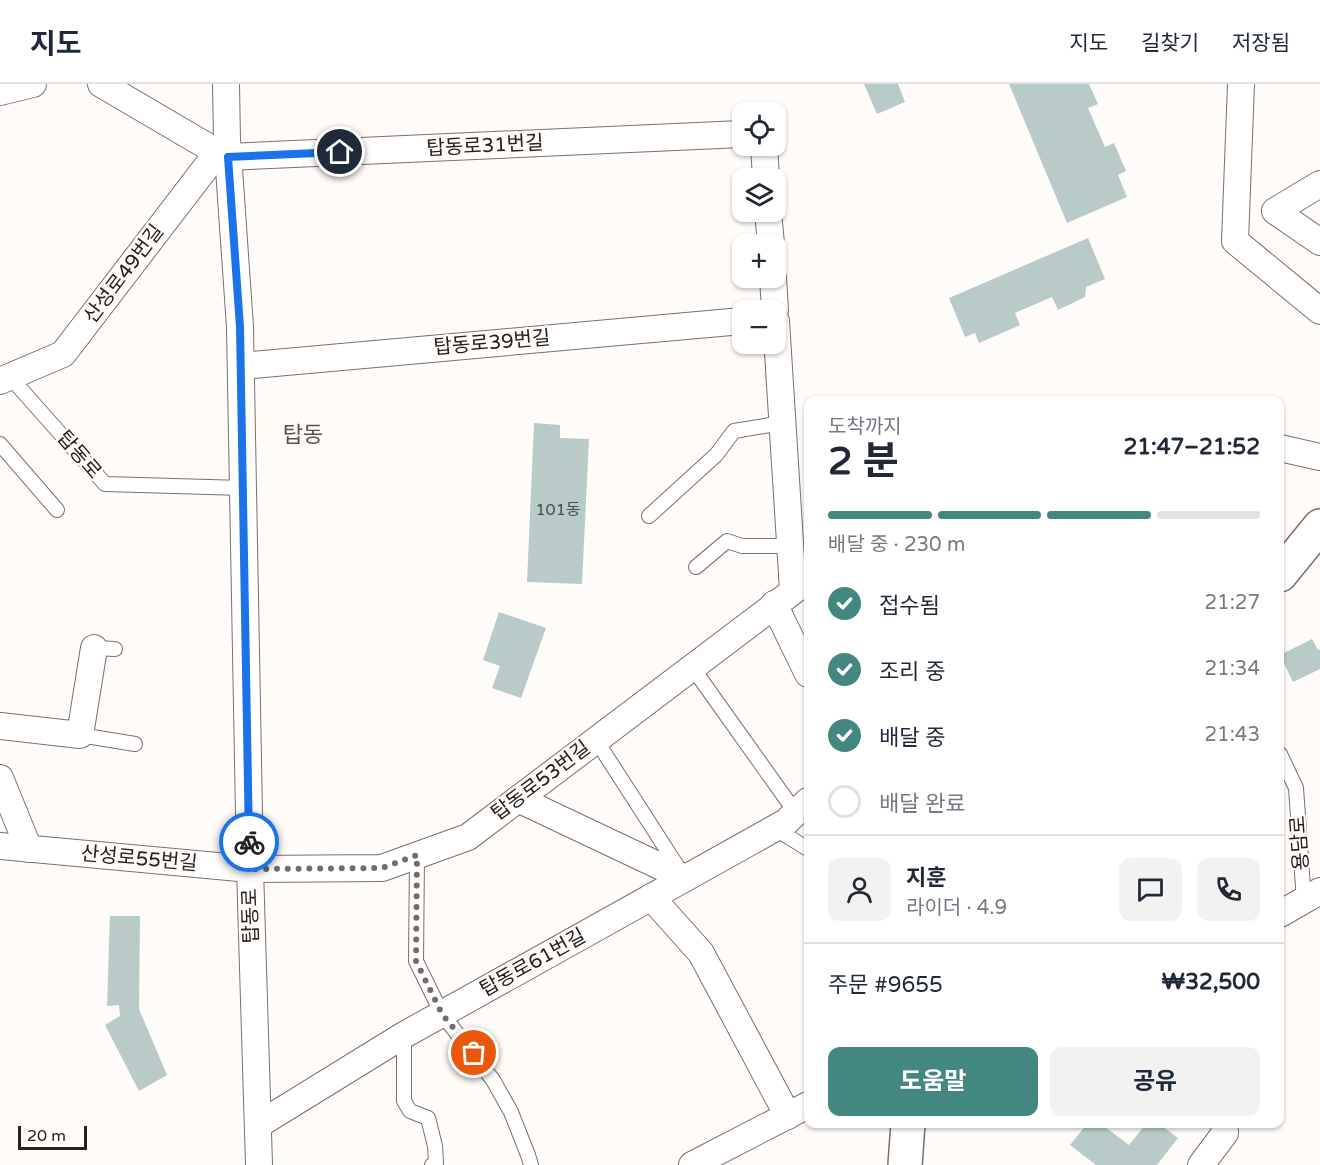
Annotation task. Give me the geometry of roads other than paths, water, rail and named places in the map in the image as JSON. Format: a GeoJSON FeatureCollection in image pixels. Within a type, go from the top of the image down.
{"type":"FeatureCollection","features":[{"type":"Feature","properties":{"kind":"main road"},"geometry":{"type":"LineString","coordinates":[[1284,570],[1320,527]]}},
{"type":"Feature","properties":{"kind":"main road"},"geometry":{"type":"LineString","coordinates":[[905,1165],[908,1128]]}},
{"type":"Feature","properties":{"kind":"street"},"geometry":{"type":"LineString","coordinates":[[0,92],[33,84]]}},
{"type":"Feature","properties":{"kind":"street"},"geometry":{"type":"LineString","coordinates":[[101,84],[224,150]]}},
{"type":"Feature","properties":{"kind":"street","name":"탑동로"},"geometry":{"type":"LineString","coordinates":[[226,84],[224,150],[240,327],[250,869],[259,1165]]}},
{"type":"Feature","properties":{"kind":"street"},"geometry":{"type":"LineString","coordinates":[[1241,84],[1235,242],[1320,311]]}},
{"type":"Feature","properties":{"kind":"street","name":"탑동로31번길"},"geometry":{"type":"LineString","coordinates":[[224,150],[732,134]]}},
{"type":"Feature","properties":{"kind":"street","name":"산성로49번길"},"geometry":{"type":"LineString","coordinates":[[5,379],[63,354],[224,150]]}},
{"type":"Feature","properties":{"kind":"street"},"geometry":{"type":"LineString","coordinates":[[1320,184],[1275,210],[1320,242]]}},
{"type":"Feature","properties":{"kind":"street","name":"탑동로39번길"},"geometry":{"type":"LineString","coordinates":[[241,366],[732,322]]}},
{"type":"Feature","properties":{"kind":"street"},"geometry":{"type":"LineString","coordinates":[[778,354],[792,591],[804,653]]}},
{"type":"Feature","properties":{"kind":"street"},"geometry":{"type":"LineString","coordinates":[[1284,449],[1320,457]]}},
{"type":"Feature","properties":{"kind":"street","name":"탑동로53번길"},"geometry":{"type":"LineString","coordinates":[[250,869],[382,868],[468,837],[792,591]]}},
{"type":"Feature","properties":{"kind":"street"},"geometry":{"type":"LineString","coordinates":[[0,726],[80,735],[104,649]]}},
{"type":"Feature","properties":{"kind":"street"},"geometry":{"type":"LineString","coordinates":[[0,778],[29,849]]}},
{"type":"Feature","properties":{"kind":"street"},"geometry":{"type":"LineString","coordinates":[[518,799],[686,878]]}},
{"type":"Feature","properties":{"kind":"street","name":"탑동로61번길"},"geometry":{"type":"LineString","coordinates":[[258,1125],[404,1035],[774,828],[802,807]]}},
{"type":"Feature","properties":{"kind":"street","name":"산성로55번길"},"geometry":{"type":"LineString","coordinates":[[0,846],[250,869]]}},
{"type":"Feature","properties":{"kind":"street"},"geometry":{"type":"LineString","coordinates":[[1284,912],[1312,896]]}},
{"type":"Feature","properties":{"kind":"street"},"geometry":{"type":"LineString","coordinates":[[651,897],[701,953],[798,1111],[692,1165]]}},
{"type":"Feature","properties":{"kind":"street"},"geometry":{"type":"LineString","coordinates":[[1201,1165],[1225,1133],[1224,1128]]}},
{"type":"Feature","properties":{"kind":"lane","name":"탑동로"},"geometry":{"type":"LineString","coordinates":[[5,379],[105,484],[243,488]]}},
{"type":"Feature","properties":{"kind":"lane"},"geometry":{"type":"LineString","coordinates":[[649,516],[716,455],[734,431],[782,423]]}},
{"type":"Feature","properties":{"kind":"lane"},"geometry":{"type":"LineString","coordinates":[[0,444],[57,510]]}},
{"type":"Feature","properties":{"kind":"lane"},"geometry":{"type":"LineString","coordinates":[[696,567],[727,541],[742,546],[790,546]]}},
{"type":"Feature","properties":{"kind":"lane"},"geometry":{"type":"LineString","coordinates":[[692,667],[802,807]]}},
{"type":"Feature","properties":{"kind":"lane"},"geometry":{"type":"LineString","coordinates":[[80,735],[135,744]]}},
{"type":"Feature","properties":{"kind":"lane"},"geometry":{"type":"LineString","coordinates":[[596,740],[686,878]]}},
{"type":"Feature","properties":{"kind":"lane","name":"용담로"},"geometry":{"type":"LineString","coordinates":[[1284,762],[1296,789],[1312,896]]}},
{"type":"Feature","properties":{"kind":"lane"},"geometry":{"type":"LineString","coordinates":[[774,828],[804,847]]}},
{"type":"Feature","properties":{"kind":"lane"},"geometry":{"type":"LineString","coordinates":[[417,855],[416,961],[442,1014],[493,1080],[511,1112],[531,1165]]}},
{"type":"Feature","properties":{"kind":"lane"},"geometry":{"type":"LineString","coordinates":[[404,1035],[404,1101],[410,1111],[428,1118],[435,1146],[436,1163],[432,1165]]}},
{"type":"Feature","properties":{"kind":"district","name":"탑동"},"geometry":{"type":"Point","coordinates":[303,435]}}]}
